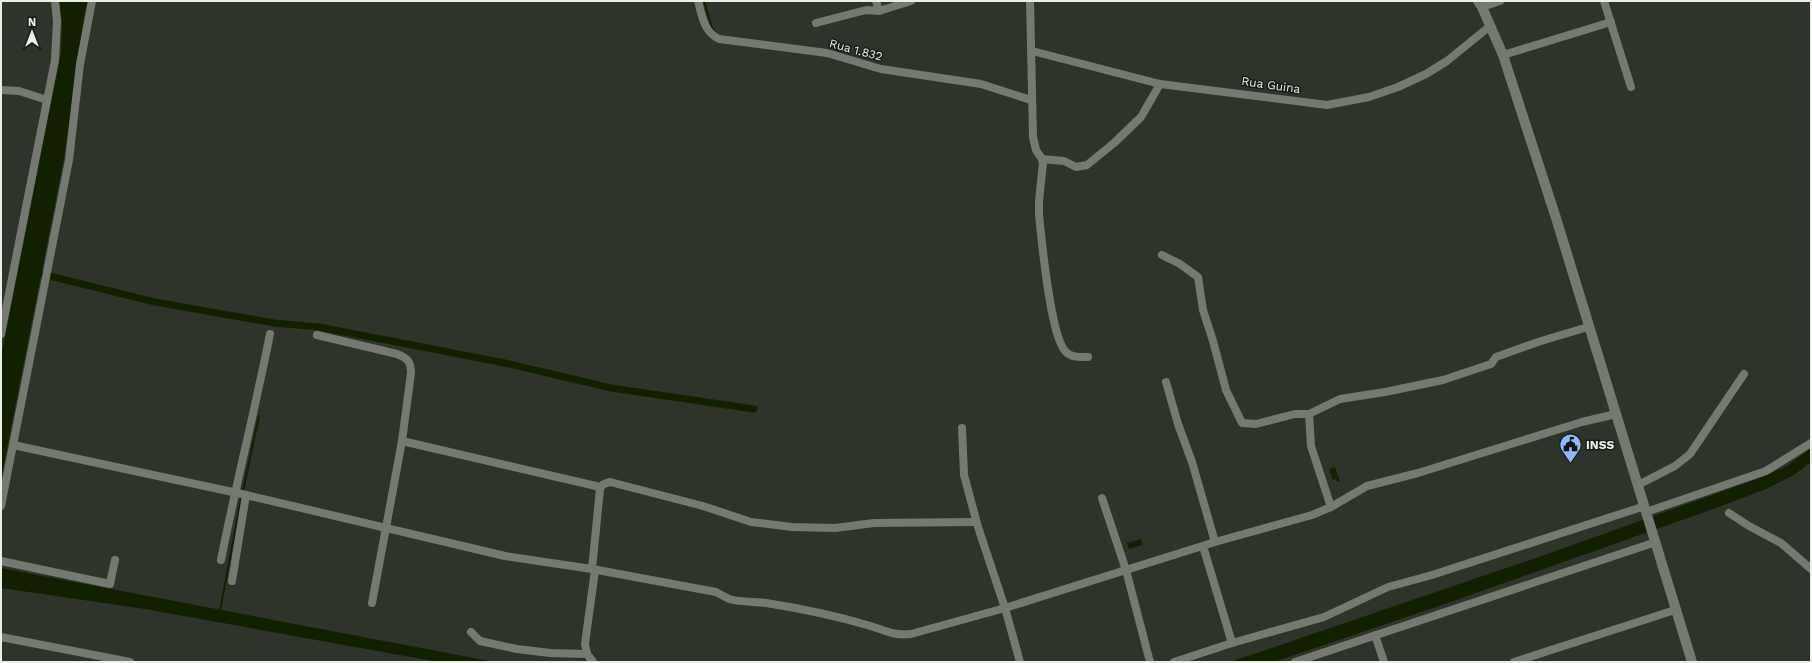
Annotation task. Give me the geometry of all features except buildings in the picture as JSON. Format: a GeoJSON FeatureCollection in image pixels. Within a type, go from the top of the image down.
{"type":"FeatureCollection","features":[{"type":"Feature","properties":{"kind":"street"},"geometry":{"type":"LineString","coordinates":[[1,334],[55,60],[57,21],[55,1]]}},
{"type":"Feature","properties":{"kind":"street"},"geometry":{"type":"LineString","coordinates":[[1,506],[69,160],[80,64],[92,1]]}},
{"type":"Feature","properties":{"kind":"street","name":"Rua 1.832"},"geometry":{"type":"LineString","coordinates":[[698,1],[705,25],[711,35],[719,39],[828,53],[881,69],[981,84],[1031,100]]}},
{"type":"Feature","properties":{"kind":"street"},"geometry":{"type":"LineString","coordinates":[[876,1],[879,11]]}},
{"type":"Feature","properties":{"kind":"street"},"geometry":{"type":"LineString","coordinates":[[816,23],[866,10],[879,11],[911,1]]}},
{"type":"Feature","properties":{"kind":"street"},"geometry":{"type":"LineString","coordinates":[[1030,1],[1032,51],[1032,137],[1036,150],[1042,159],[1039,201],[1040,221],[1056,331],[1065,352],[1074,357],[1088,357]]}},
{"type":"Feature","properties":{"kind":"street"},"geometry":{"type":"LineString","coordinates":[[1500,1],[1484,3],[1490,26],[1503,55],[1556,218],[1588,327],[1692,662]]}},
{"type":"Feature","properties":{"kind":"street"},"geometry":{"type":"LineString","coordinates":[[1604,1],[1631,86]]}},
{"type":"Feature","properties":{"kind":"street"},"geometry":{"type":"LineString","coordinates":[[1503,55],[1611,22]]}},
{"type":"Feature","properties":{"kind":"street","name":"Rua Guina"},"geometry":{"type":"LineString","coordinates":[[1032,51],[1160,84],[1327,105],[1368,97],[1398,87],[1426,74],[1447,61],[1490,26]]}},
{"type":"Feature","properties":{"kind":"street"},"geometry":{"type":"LineString","coordinates":[[1042,159],[1064,162],[1076,167],[1087,165],[1114,143],[1141,117],[1160,84]]}},
{"type":"Feature","properties":{"kind":"street"},"geometry":{"type":"LineString","coordinates":[[1,90],[19,91],[47,100]]}},
{"type":"Feature","properties":{"kind":"street"},"geometry":{"type":"LineString","coordinates":[[1162,255],[1180,264],[1198,277],[1204,310],[1226,390],[1242,423],[1256,424],[1295,414],[1309,414],[1340,399],[1385,392],[1443,380],[1491,364],[1496,357],[1528,345],[1588,327]]}},
{"type":"Feature","properties":{"kind":"street"},"geometry":{"type":"LineString","coordinates":[[221,560],[235,492],[252,426],[270,334]]}},
{"type":"Feature","properties":{"kind":"street"},"geometry":{"type":"LineString","coordinates":[[317,335],[397,354],[408,358],[411,364],[412,373],[402,441],[372,603]]}},
{"type":"Feature","properties":{"kind":"street"},"geometry":{"type":"LineString","coordinates":[[1638,485],[1675,466],[1690,454],[1744,374]]}},
{"type":"Feature","properties":{"kind":"street"},"geometry":{"type":"LineString","coordinates":[[1166,382],[1216,542]]}},
{"type":"Feature","properties":{"kind":"street"},"geometry":{"type":"LineString","coordinates":[[1309,414],[1311,446],[1331,507]]}},
{"type":"Feature","properties":{"kind":"street"},"geometry":{"type":"LineString","coordinates":[[14,445],[235,492],[505,556],[593,569],[716,592],[729,599],[762,602],[808,610],[849,620],[900,636],[1005,608],[1216,542],[1258,531],[1331,507],[1367,486],[1418,473],[1582,422],[1616,414]]}},
{"type":"Feature","properties":{"kind":"street"},"geometry":{"type":"LineString","coordinates":[[962,428],[964,475],[976,522],[1005,608],[1020,662]]}},
{"type":"Feature","properties":{"kind":"street"},"geometry":{"type":"LineString","coordinates":[[402,441],[596,486],[600,489]]}},
{"type":"Feature","properties":{"kind":"street"},"geometry":{"type":"LineString","coordinates":[[1174,662],[1232,643],[1324,617],[1388,588],[1646,512],[1766,471],[1811,443]]}},
{"type":"Feature","properties":{"kind":"street"},"geometry":{"type":"LineString","coordinates":[[593,662],[587,654],[586,631],[600,489],[606,482],[703,506],[751,522],[792,527],[835,528],[874,523],[976,522]]}},
{"type":"Feature","properties":{"kind":"street"},"geometry":{"type":"LineString","coordinates":[[232,582],[246,495]]}},
{"type":"Feature","properties":{"kind":"street"},"geometry":{"type":"LineString","coordinates":[[1102,498],[1126,570],[1150,662]]}},
{"type":"Feature","properties":{"kind":"street"},"geometry":{"type":"LineString","coordinates":[[1730,513],[1749,526],[1781,543],[1811,569]]}},
{"type":"Feature","properties":{"kind":"street"},"geometry":{"type":"LineString","coordinates":[[1295,662],[1655,540]]}},
{"type":"Feature","properties":{"kind":"street"},"geometry":{"type":"LineString","coordinates":[[1203,546],[1232,643]]}},
{"type":"Feature","properties":{"kind":"street"},"geometry":{"type":"LineString","coordinates":[[1,562],[110,584],[116,560]]}},
{"type":"Feature","properties":{"kind":"street"},"geometry":{"type":"LineString","coordinates":[[1514,662],[1675,610]]}},
{"type":"Feature","properties":{"kind":"street"},"geometry":{"type":"LineString","coordinates":[[471,632],[480,641],[517,649],[550,653],[587,654]]}},
{"type":"Feature","properties":{"kind":"street"},"geometry":{"type":"LineString","coordinates":[[1375,635],[1384,662]]}},
{"type":"Feature","properties":{"kind":"street"},"geometry":{"type":"LineString","coordinates":[[1,637],[130,662]]}},
{"type":"Feature","properties":{"kind":"shaded area"},"geometry":{"type":"Polygon","coordinates":[[[59,1],[88,1],[85,11],[64,158],[1,479],[1,357],[61,53],[62,20],[59,1]]]}},
{"type":"Feature","properties":{"kind":"shaded area"},"geometry":{"type":"Polygon","coordinates":[[[1811,448],[1811,462],[1794,475],[1766,489],[1716,508],[1442,605],[1274,662],[1230,662],[1553,552],[1760,478],[1787,466],[1811,448]]]}},
{"type":"Feature","properties":{"kind":"shaded area"},"geometry":{"type":"Polygon","coordinates":[[[1335,467],[1340,481],[1337,482],[1336,479],[1333,480],[1329,469],[1335,467]]]}},
{"type":"Feature","properties":{"kind":"shaded area"},"geometry":{"type":"Polygon","coordinates":[[[1141,539],[1143,545],[1129,549],[1127,543],[1141,539]]]}},
{"type":"Feature","properties":{"kind":"shaded area"},"geometry":{"type":"Polygon","coordinates":[[[1,568],[495,662],[438,662],[145,609],[1,588],[1,568]]]}},
{"type":"Feature","properties":{"kind":"waterway"},"geometry":{"type":"LineString","coordinates":[[704,1],[712,28],[715,32]]}},
{"type":"Feature","properties":{"kind":"waterway"},"geometry":{"type":"LineString","coordinates":[[41,274],[155,302],[274,323],[319,327],[505,363],[611,388],[754,409]]}},
{"type":"Feature","properties":{"kind":"waterway"},"geometry":{"type":"LineString","coordinates":[[243,491],[259,416]]}},
{"type":"Feature","properties":{"kind":"waterway"},"geometry":{"type":"LineString","coordinates":[[220,611],[241,499]]}},
{"type":"Feature","properties":{"kind":"place","name":"INSS"},"geometry":{"type":"Point","coordinates":[1570,464]}}]}
